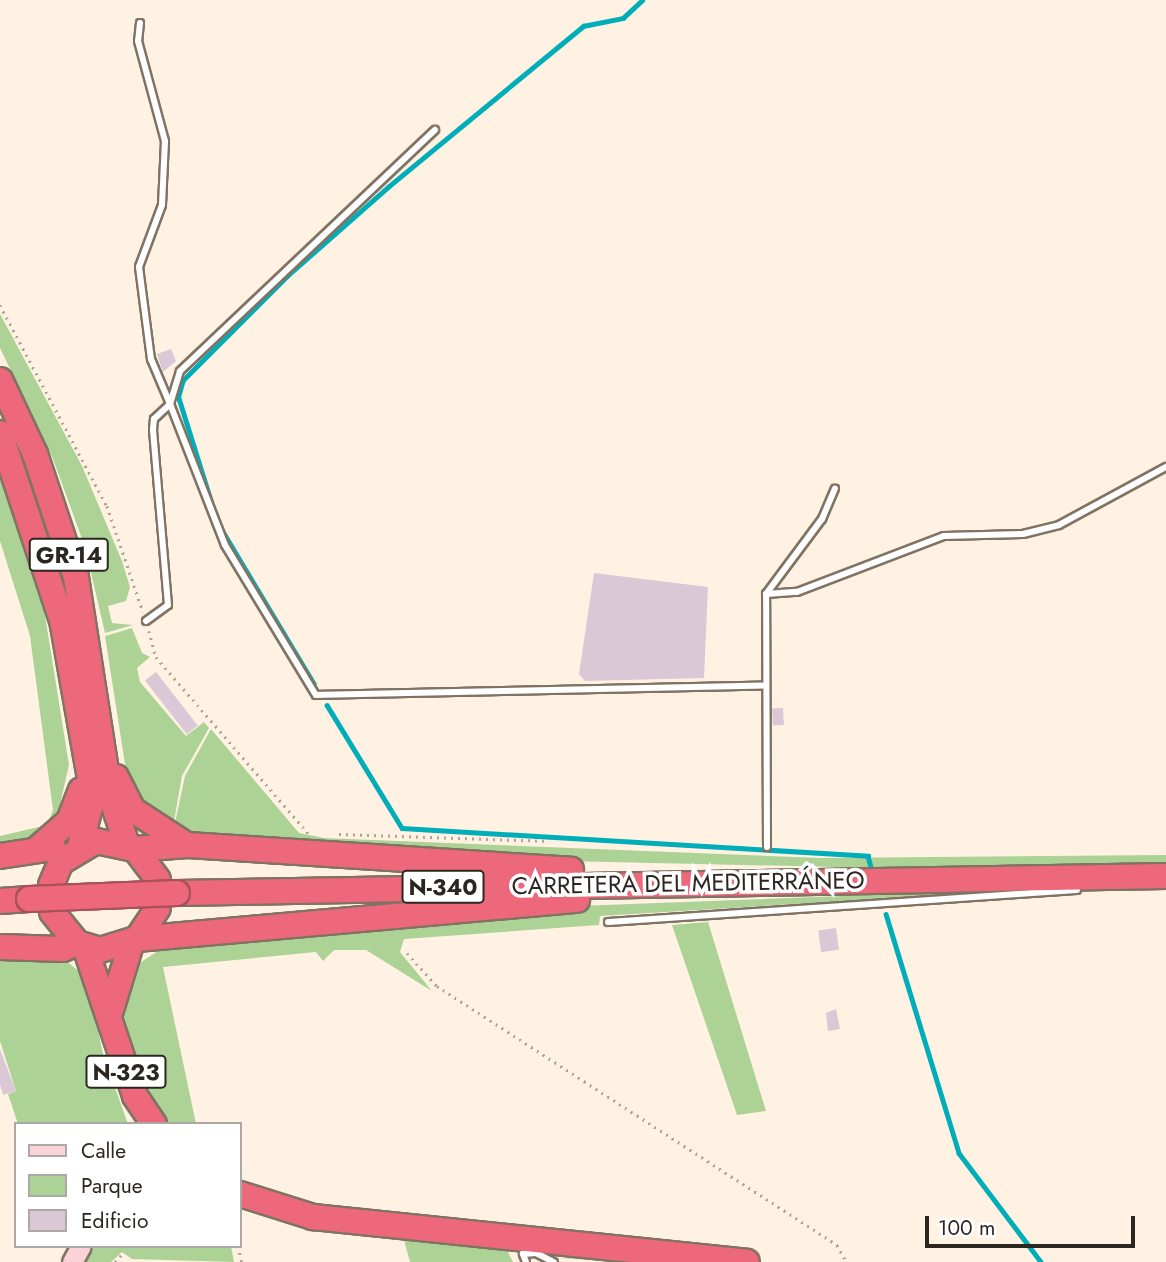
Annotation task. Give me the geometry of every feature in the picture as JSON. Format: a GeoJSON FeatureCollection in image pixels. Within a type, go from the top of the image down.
{"type":"FeatureCollection","features":[{"type":"Feature","properties":{"kind":"highway","name":"GR-14"},"geometry":{"type":"LineString","coordinates":[[0,380],[35,454],[68,551],[95,745]]}},
{"type":"Feature","properties":{"kind":"highway","name":"GR-14"},"geometry":{"type":"LineString","coordinates":[[0,433],[59,608],[95,745]]}},
{"type":"Feature","properties":{"kind":"highway"},"geometry":{"type":"LineString","coordinates":[[95,745],[133,810],[188,845]]}},
{"type":"Feature","properties":{"kind":"highway"},"geometry":{"type":"LineString","coordinates":[[95,745],[109,791],[131,847],[165,893],[134,941],[110,1014]]}},
{"type":"Feature","properties":{"kind":"highway"},"geometry":{"type":"LineString","coordinates":[[51,885],[61,862],[77,848],[93,796],[95,745]]}},
{"type":"Feature","properties":{"kind":"highway"},"geometry":{"type":"LineString","coordinates":[[37,849],[75,811],[95,745]]}},
{"type":"Feature","properties":{"kind":"highway"},"geometry":{"type":"LineString","coordinates":[[0,856],[37,849],[188,845],[505,867],[729,870],[791,881]]}},
{"type":"Feature","properties":{"kind":"highway","name":"CARRETERA DEL MEDITERRÁNEO"},"geometry":{"type":"LineString","coordinates":[[0,901],[165,893],[1166,876]]}},
{"type":"Feature","properties":{"kind":"highway"},"geometry":{"type":"LineString","coordinates":[[0,947],[63,949],[81,945],[640,895],[709,882]]}},
{"type":"Feature","properties":{"kind":"highway"},"geometry":{"type":"LineString","coordinates":[[52,912],[81,945]]}},
{"type":"Feature","properties":{"kind":"highway","name":"N-323"},"geometry":{"type":"LineString","coordinates":[[81,945],[110,1014],[135,1096],[153,1122]]}},
{"type":"Feature","properties":{"kind":"highway"},"geometry":{"type":"LineString","coordinates":[[135,1096],[136,1122]]}},
{"type":"Feature","properties":{"kind":"highway"},"geometry":{"type":"LineString","coordinates":[[242,1195],[313,1217],[532,1252],[747,1262]]}},
{"type":"Feature","properties":{"kind":"lane"},"geometry":{"type":"LineString","coordinates":[[141,23],[138,41],[164,141],[162,205],[139,267],[151,359],[225,545],[316,695],[762,687]]}},
{"type":"Feature","properties":{"kind":"lane"},"geometry":{"type":"LineString","coordinates":[[146,621],[168,605],[153,430],[154,419],[170,404],[180,371],[435,130]]}},
{"type":"Feature","properties":{"kind":"lane"},"geometry":{"type":"LineString","coordinates":[[766,594],[797,592],[944,536],[1023,534],[1059,525],[1166,467]]}},
{"type":"Feature","properties":{"kind":"lane"},"geometry":{"type":"LineString","coordinates":[[767,847],[762,687],[766,594],[822,519],[835,489]]}},
{"type":"Feature","properties":{"kind":"lane"},"geometry":{"type":"LineString","coordinates":[[608,922],[1090,889]]}},
{"type":"Feature","properties":{"kind":"lane"},"geometry":{"type":"LineString","coordinates":[[532,1252],[553,1261]]}},
{"type":"Feature","properties":{"kind":"path"},"geometry":{"type":"LineString","coordinates":[[0,305],[107,506],[156,657],[290,817],[314,834]]}},
{"type":"Feature","properties":{"kind":"path"},"geometry":{"type":"LineString","coordinates":[[332,835],[549,841]]}},
{"type":"Feature","properties":{"kind":"path"},"geometry":{"type":"LineString","coordinates":[[407,953],[437,986],[838,1245],[848,1262]]}},
{"type":"Feature","properties":{"kind":"path"},"geometry":{"type":"LineString","coordinates":[[115,1262],[121,1255]]}},
{"type":"Feature","properties":{"kind":"green space"},"geometry":{"type":"Polygon","coordinates":[[[0,314],[82,466],[122,561],[130,587],[126,601],[108,606],[112,623],[133,625],[105,633],[85,547],[53,459],[0,348],[0,314]]]}},
{"type":"Feature","properties":{"kind":"green space"},"geometry":{"type":"Polygon","coordinates":[[[0,474],[44,609],[69,765],[56,822],[35,838],[0,844],[0,836],[47,825],[53,810],[30,636],[0,541],[0,474]]]}},
{"type":"Feature","properties":{"kind":"green space"},"geometry":{"type":"Polygon","coordinates":[[[132,628],[142,653],[150,657],[137,668],[140,682],[186,736],[204,722],[209,728],[182,776],[173,827],[143,804],[125,764],[105,636],[132,628]]]}},
{"type":"Feature","properties":{"kind":"green space"},"geometry":{"type":"Polygon","coordinates":[[[211,729],[299,833],[324,838],[821,858],[1166,855],[1166,863],[882,868],[520,860],[194,840],[175,830],[176,818],[185,776],[211,729]]]}},
{"type":"Feature","properties":{"kind":"green space"},"geometry":{"type":"Polygon","coordinates":[[[1057,888],[600,916],[599,925],[404,939],[400,952],[432,991],[366,950],[334,950],[323,961],[316,952],[163,967],[196,1122],[168,1122],[150,1098],[120,1013],[132,968],[161,949],[578,906],[1057,888]]]}},
{"type":"Feature","properties":{"kind":"green space"},"geometry":{"type":"Polygon","coordinates":[[[708,922],[766,1111],[737,1115],[672,925],[708,922]]]}},
{"type":"Feature","properties":{"kind":"green space"},"geometry":{"type":"Polygon","coordinates":[[[0,958],[65,960],[87,978],[103,1054],[127,1122],[17,1122],[8,1094],[16,1091],[0,1041],[0,958]]]}},
{"type":"Feature","properties":{"kind":"green space"},"geometry":{"type":"Polygon","coordinates":[[[404,1240],[507,1250],[513,1262],[410,1262],[404,1240]]]}},
{"type":"Feature","properties":{"kind":"green space"},"geometry":{"type":"Polygon","coordinates":[[[94,1248],[231,1248],[234,1262],[132,1259],[122,1252],[111,1262],[86,1262],[94,1248]]]}},
{"type":"Feature","properties":{"kind":"green space"},"geometry":{"type":"Polygon","coordinates":[[[582,1257],[625,1262],[559,1258],[582,1257]]]}},
{"type":"Feature","properties":{"kind":"building"},"geometry":{"type":"Polygon","coordinates":[[[171,349],[176,361],[163,372],[157,354],[171,349]]]}},
{"type":"Feature","properties":{"kind":"building"},"geometry":{"type":"Polygon","coordinates":[[[594,573],[708,587],[704,678],[585,681],[579,674],[594,573]]]}},
{"type":"Feature","properties":{"kind":"building"},"geometry":{"type":"Polygon","coordinates":[[[156,672],[198,726],[187,734],[145,681],[156,672]]]}},
{"type":"Feature","properties":{"kind":"building"},"geometry":{"type":"Polygon","coordinates":[[[783,708],[784,725],[773,726],[772,709],[783,708]]]}},
{"type":"Feature","properties":{"kind":"building"},"geometry":{"type":"Polygon","coordinates":[[[836,928],[839,950],[821,952],[818,931],[836,928]]]}},
{"type":"Feature","properties":{"kind":"building"},"geometry":{"type":"Polygon","coordinates":[[[836,1009],[840,1029],[828,1031],[826,1013],[836,1009]]]}},
{"type":"Feature","properties":{"kind":"building"},"geometry":{"type":"Polygon","coordinates":[[[0,1049],[16,1091],[3,1095],[0,1085],[0,1049]]]}},
{"type":"Feature","properties":{"kind":"waterway"},"geometry":{"type":"LineString","coordinates":[[211,502],[178,397],[183,380],[287,276],[388,187],[583,26],[623,18],[642,0]]}},
{"type":"Feature","properties":{"kind":"waterway"},"geometry":{"type":"LineString","coordinates":[[222,530],[314,684]]}},
{"type":"Feature","properties":{"kind":"waterway"},"geometry":{"type":"LineString","coordinates":[[327,705],[402,828],[868,856],[871,867]]}},
{"type":"Feature","properties":{"kind":"waterway"},"geometry":{"type":"LineString","coordinates":[[886,914],[959,1153],[1041,1262]]}}]}
